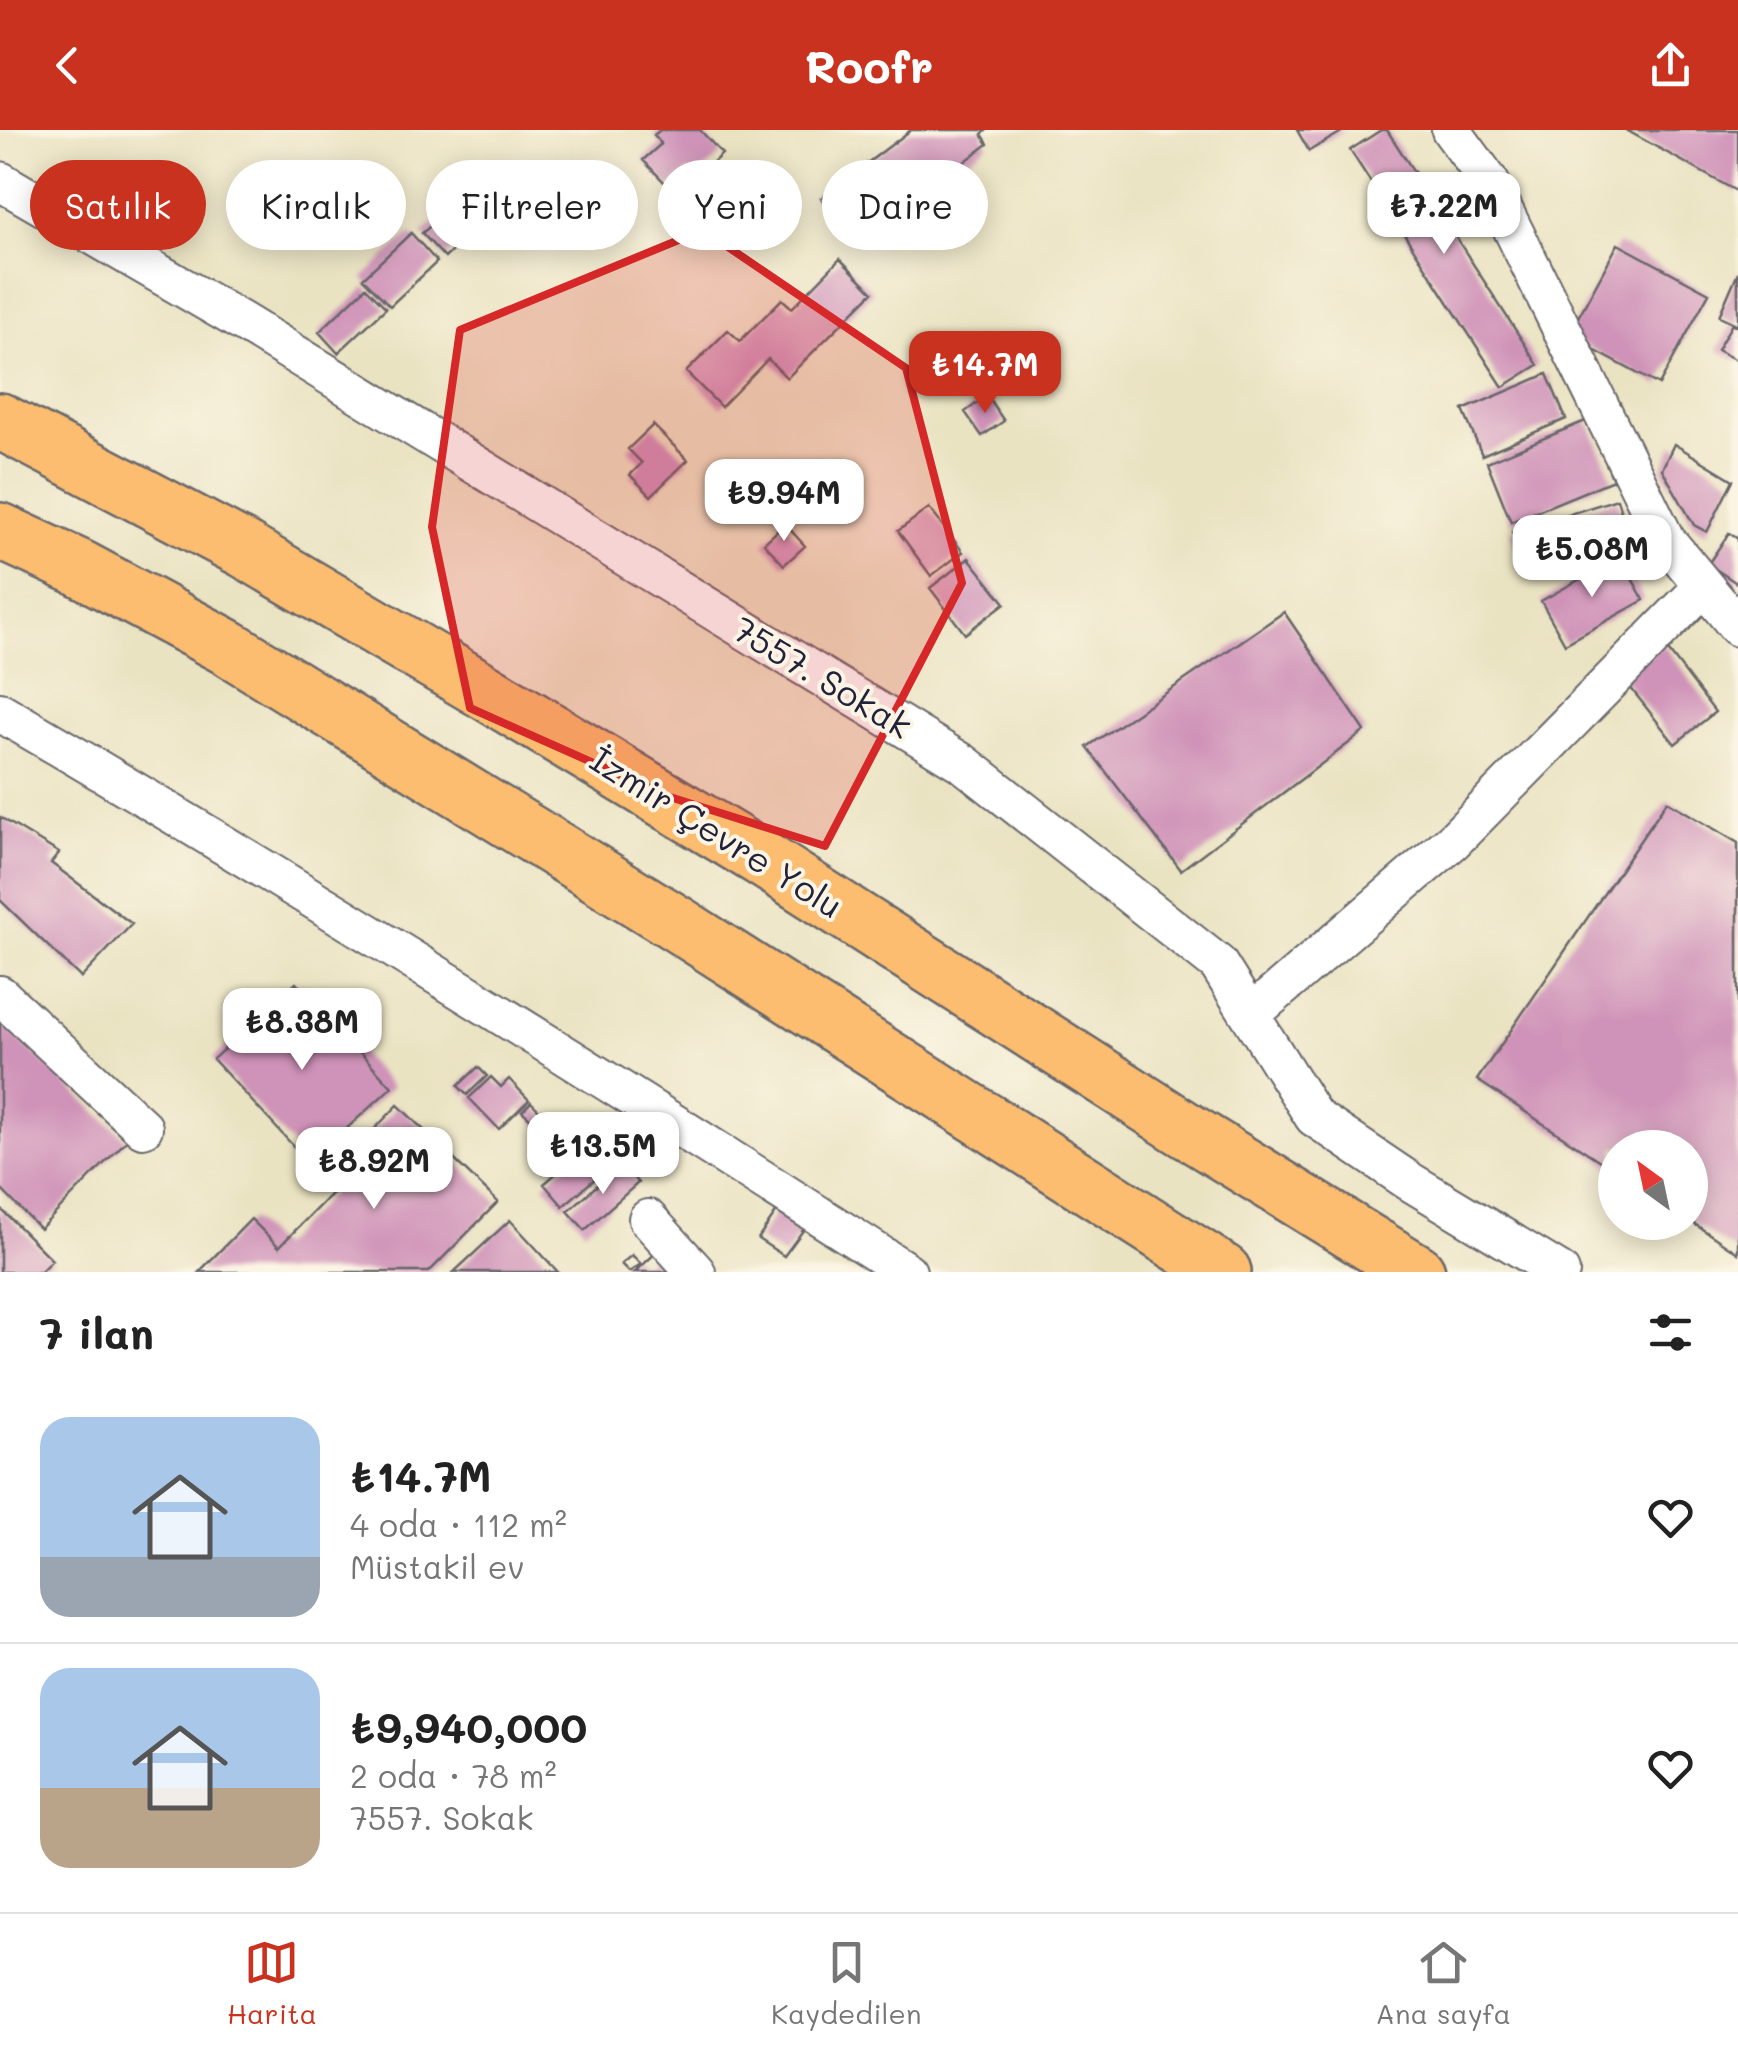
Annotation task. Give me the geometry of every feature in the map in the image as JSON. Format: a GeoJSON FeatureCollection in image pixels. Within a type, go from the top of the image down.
{"type":"FeatureCollection","features":[{"type":"Feature","properties":{"kind":"highway","name":"İzmir Çevre Yolu"},"geometry":{"type":"LineString","coordinates":[[0,420],[246,550],[502,702],[760,858],[1417,1272]]}},
{"type":"Feature","properties":{"kind":"highway"},"geometry":{"type":"LineString","coordinates":[[0,531],[80,568],[246,658],[692,934],[1223,1272]]}},
{"type":"Feature","properties":{"kind":"street"},"geometry":{"type":"LineString","coordinates":[[1451,130],[1490,183],[1664,539],[1738,626]]}},
{"type":"Feature","properties":{"kind":"street","name":"7557. Sokak"},"geometry":{"type":"LineString","coordinates":[[0,181],[244,323],[964,764],[1218,964],[1314,1117],[1560,1272]]}},
{"type":"Feature","properties":{"kind":"street"},"geometry":{"type":"LineString","coordinates":[[1250,1015],[1454,840],[1704,586]]}},
{"type":"Feature","properties":{"kind":"street"},"geometry":{"type":"LineString","coordinates":[[1,715],[307,894],[882,1266]]}},
{"type":"Feature","properties":{"kind":"street"},"geometry":{"type":"LineString","coordinates":[[0,996],[144,1128]]}},
{"type":"Feature","properties":{"kind":"street"},"geometry":{"type":"LineString","coordinates":[[648,1219],[696,1272]]}},
{"type":"Feature","properties":{"kind":"highlighted area"},"geometry":{"type":"Polygon","coordinates":[[[703,230],[906,368],[962,583],[825,846],[670,797],[470,708],[432,527],[460,330],[703,230]]]}},
{"type":"Feature","properties":{"kind":"building"},"geometry":{"type":"Polygon","coordinates":[[[660,130],[700,130],[722,154],[716,160],[658,160],[658,176],[643,160],[661,144],[654,135],[660,130]]]}},
{"type":"Feature","properties":{"kind":"building"},"geometry":{"type":"Polygon","coordinates":[[[911,130],[987,130],[982,134],[988,144],[967,160],[871,160],[911,130]]]}},
{"type":"Feature","properties":{"kind":"building"},"geometry":{"type":"Polygon","coordinates":[[[1297,130],[1345,130],[1309,151],[1297,130]]]}},
{"type":"Feature","properties":{"kind":"building"},"geometry":{"type":"Polygon","coordinates":[[[1387,130],[1538,365],[1503,387],[1350,150],[1387,130]]]}},
{"type":"Feature","properties":{"kind":"building"},"geometry":{"type":"Polygon","coordinates":[[[1626,130],[1738,130],[1738,192],[1626,130]]]}},
{"type":"Feature","properties":{"kind":"building"},"geometry":{"type":"Polygon","coordinates":[[[411,233],[437,262],[390,306],[363,278],[393,250],[406,250],[406,238],[411,233]]]}},
{"type":"Feature","properties":{"kind":"building"},"geometry":{"type":"Polygon","coordinates":[[[1618,244],[1709,293],[1659,385],[1568,336],[1618,244]]]}},
{"type":"Feature","properties":{"kind":"building"},"geometry":{"type":"Polygon","coordinates":[[[840,259],[873,292],[787,378],[768,359],[721,407],[686,372],[728,330],[740,341],[782,299],[792,308],[840,259]]]}},
{"type":"Feature","properties":{"kind":"building"},"geometry":{"type":"Polygon","coordinates":[[[1738,272],[1738,325],[1719,316],[1738,272]]]}},
{"type":"Feature","properties":{"kind":"building"},"geometry":{"type":"Polygon","coordinates":[[[366,287],[386,308],[338,353],[319,332],[366,287]]]}},
{"type":"Feature","properties":{"kind":"building"},"geometry":{"type":"Polygon","coordinates":[[[1732,324],[1738,327],[1738,361],[1717,350],[1732,324]]]}},
{"type":"Feature","properties":{"kind":"building"},"geometry":{"type":"Polygon","coordinates":[[[1547,374],[1566,419],[1482,455],[1463,410],[1547,374]]]}},
{"type":"Feature","properties":{"kind":"building"},"geometry":{"type":"Polygon","coordinates":[[[987,396],[1004,421],[982,436],[965,412],[987,396]]]}},
{"type":"Feature","properties":{"kind":"building"},"geometry":{"type":"Polygon","coordinates":[[[1588,420],[1613,480],[1511,522],[1487,462],[1588,420]]]}},
{"type":"Feature","properties":{"kind":"building"},"geometry":{"type":"Polygon","coordinates":[[[653,425],[688,460],[651,496],[630,475],[642,463],[628,449],[653,425]]]}},
{"type":"Feature","properties":{"kind":"building"},"geometry":{"type":"Polygon","coordinates":[[[1674,444],[1733,480],[1707,532],[1694,525],[1662,469],[1674,444]]]}},
{"type":"Feature","properties":{"kind":"building"},"geometry":{"type":"Polygon","coordinates":[[[1617,499],[1628,534],[1523,568],[1512,532],[1617,499]]]}},
{"type":"Feature","properties":{"kind":"building"},"geometry":{"type":"Polygon","coordinates":[[[929,508],[963,552],[931,576],[898,531],[929,508]]]}},
{"type":"Feature","properties":{"kind":"building"},"geometry":{"type":"Polygon","coordinates":[[[785,524],[805,546],[784,565],[764,543],[785,524]]]}},
{"type":"Feature","properties":{"kind":"building"},"geometry":{"type":"Polygon","coordinates":[[[1729,533],[1738,539],[1738,584],[1708,564],[1729,533]]]}},
{"type":"Feature","properties":{"kind":"building"},"geometry":{"type":"Polygon","coordinates":[[[1620,557],[1644,600],[1565,644],[1541,601],[1620,557]]]}},
{"type":"Feature","properties":{"kind":"building"},"geometry":{"type":"Polygon","coordinates":[[[969,558],[1005,603],[965,634],[930,588],[969,558]]]}},
{"type":"Feature","properties":{"kind":"building"},"geometry":{"type":"Polygon","coordinates":[[[1284,612],[1365,731],[1181,870],[1087,747],[1284,612]]]}},
{"type":"Feature","properties":{"kind":"building"},"geometry":{"type":"Polygon","coordinates":[[[1663,644],[1715,712],[1675,744],[1622,677],[1663,644]]]}},
{"type":"Feature","properties":{"kind":"building"},"geometry":{"type":"Polygon","coordinates":[[[1667,801],[1738,843],[1738,1253],[1708,1233],[1708,1130],[1598,1130],[1598,1160],[1477,1080],[1667,801]]]}},
{"type":"Feature","properties":{"kind":"building"},"geometry":{"type":"Polygon","coordinates":[[[0,817],[59,853],[51,863],[132,924],[81,978],[0,900],[0,817]]]}},
{"type":"Feature","properties":{"kind":"building"},"geometry":{"type":"Polygon","coordinates":[[[296,983],[392,1087],[309,1163],[213,1059],[296,983]]]}},
{"type":"Feature","properties":{"kind":"building"},"geometry":{"type":"Polygon","coordinates":[[[0,1021],[127,1140],[40,1229],[0,1188],[0,1021]]]}},
{"type":"Feature","properties":{"kind":"building"},"geometry":{"type":"Polygon","coordinates":[[[478,1067],[487,1076],[467,1095],[458,1086],[478,1067]]]}},
{"type":"Feature","properties":{"kind":"building"},"geometry":{"type":"Polygon","coordinates":[[[491,1077],[501,1087],[509,1079],[529,1100],[499,1129],[469,1098],[491,1077]]]}},
{"type":"Feature","properties":{"kind":"building"},"geometry":{"type":"Polygon","coordinates":[[[531,1102],[565,1137],[558,1144],[522,1111],[531,1102]]]}},
{"type":"Feature","properties":{"kind":"building"},"geometry":{"type":"Polygon","coordinates":[[[398,1105],[498,1202],[429,1272],[199,1272],[251,1219],[279,1247],[333,1192],[323,1182],[398,1105]]]}},
{"type":"Feature","properties":{"kind":"building"},"geometry":{"type":"Polygon","coordinates":[[[596,1117],[605,1127],[566,1162],[557,1153],[596,1117]]]}},
{"type":"Feature","properties":{"kind":"building"},"geometry":{"type":"Polygon","coordinates":[[[598,1137],[617,1160],[563,1206],[544,1184],[598,1137]]]}},
{"type":"Feature","properties":{"kind":"building"},"geometry":{"type":"Polygon","coordinates":[[[621,1164],[638,1183],[585,1230],[568,1211],[621,1164]]]}},
{"type":"Feature","properties":{"kind":"building"},"geometry":{"type":"Polygon","coordinates":[[[0,1208],[52,1260],[40,1272],[0,1272],[0,1208]]]}},
{"type":"Feature","properties":{"kind":"building"},"geometry":{"type":"Polygon","coordinates":[[[777,1211],[804,1229],[784,1256],[758,1239],[777,1211]]]}},
{"type":"Feature","properties":{"kind":"building"},"geometry":{"type":"Polygon","coordinates":[[[510,1220],[558,1272],[454,1272],[510,1220]]]}},
{"type":"Feature","properties":{"kind":"building"},"geometry":{"type":"Polygon","coordinates":[[[659,1250],[679,1272],[635,1272],[659,1250]]]}},
{"type":"Feature","properties":{"kind":"building"},"geometry":{"type":"Polygon","coordinates":[[[632,1255],[641,1264],[629,1272],[621,1264],[632,1255]]]}}]}
